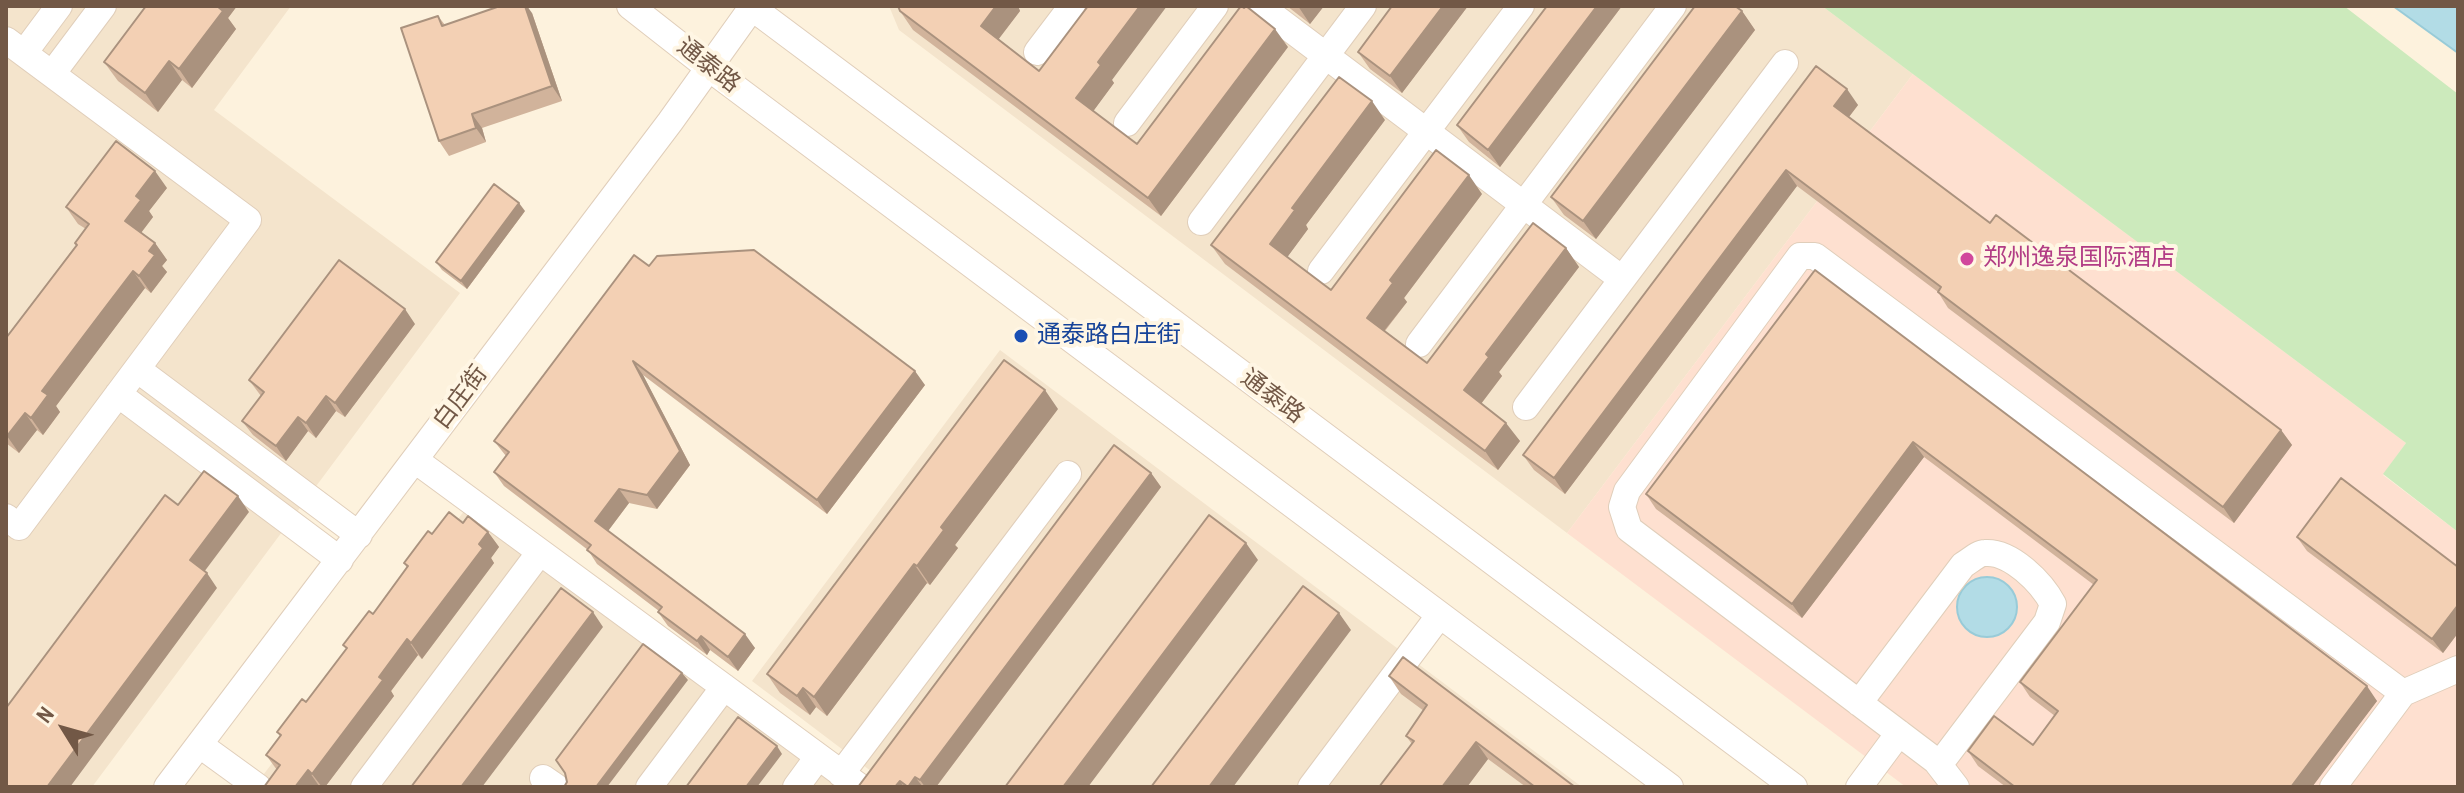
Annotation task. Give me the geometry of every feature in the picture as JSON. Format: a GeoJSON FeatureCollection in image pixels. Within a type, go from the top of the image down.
{"type":"FeatureCollection","features":[{"type":"Feature","properties":{"kind":"street"},"geometry":{"type":"LineString","coordinates":[[6,517],[19,527],[248,220],[15,47],[59,6]]}},
{"type":"Feature","properties":{"kind":"street"},"geometry":{"type":"LineString","coordinates":[[52,74],[103,6]]}},
{"type":"Feature","properties":{"kind":"street","name":"通泰路"},"geometry":{"type":"LineString","coordinates":[[630,6],[1670,787]]}},
{"type":"Feature","properties":{"kind":"street","name":"通泰路"},"geometry":{"type":"LineString","coordinates":[[751,6],[1794,787]]}},
{"type":"Feature","properties":{"kind":"street","name":"白庄街"},"geometry":{"type":"LineString","coordinates":[[167,787],[709,68],[751,6]]}},
{"type":"Feature","properties":{"kind":"street"},"geometry":{"type":"LineString","coordinates":[[1037,52],[1072,6]]}},
{"type":"Feature","properties":{"kind":"street"},"geometry":{"type":"LineString","coordinates":[[1127,123],[1215,6]]}},
{"type":"Feature","properties":{"kind":"street"},"geometry":{"type":"LineString","coordinates":[[1260,6],[1622,279]]}},
{"type":"Feature","properties":{"kind":"street"},"geometry":{"type":"LineString","coordinates":[[1201,222],[1363,6]]}},
{"type":"Feature","properties":{"kind":"street"},"geometry":{"type":"LineString","coordinates":[[1321,271],[1521,6]]}},
{"type":"Feature","properties":{"kind":"street"},"geometry":{"type":"LineString","coordinates":[[1419,344],[1673,6]]}},
{"type":"Feature","properties":{"kind":"street"},"geometry":{"type":"LineString","coordinates":[[1526,407],[1785,63]]}},
{"type":"Feature","properties":{"kind":"street"},"geometry":{"type":"LineString","coordinates":[[1956,787],[1939,765],[1899,733],[1629,529],[1622,507],[1627,491],[1800,256],[1815,256],[2403,693]]}},
{"type":"Feature","properties":{"kind":"street"},"geometry":{"type":"LineString","coordinates":[[137,369],[359,535]]}},
{"type":"Feature","properties":{"kind":"street"},"geometry":{"type":"LineString","coordinates":[[118,394],[340,560]]}},
{"type":"Feature","properties":{"kind":"street"},"geometry":{"type":"LineString","coordinates":[[415,460],[851,780],[1068,474]]}},
{"type":"Feature","properties":{"kind":"street"},"geometry":{"type":"LineString","coordinates":[[364,787],[540,552]]}},
{"type":"Feature","properties":{"kind":"street"},"geometry":{"type":"LineString","coordinates":[[1859,703],[1963,565],[1982,553],[2003,555],[2043,585],[2053,604],[2047,622],[1939,765]]}},
{"type":"Feature","properties":{"kind":"street"},"geometry":{"type":"LineString","coordinates":[[1311,787],[1439,616]]}},
{"type":"Feature","properties":{"kind":"street"},"geometry":{"type":"LineString","coordinates":[[2333,787],[2403,693],[2458,669]]}},
{"type":"Feature","properties":{"kind":"street"},"geometry":{"type":"LineString","coordinates":[[649,787],[724,687]]}},
{"type":"Feature","properties":{"kind":"street"},"geometry":{"type":"LineString","coordinates":[[1859,787],[1899,733]]}},
{"type":"Feature","properties":{"kind":"street"},"geometry":{"type":"LineString","coordinates":[[200,745],[258,787]]}},
{"type":"Feature","properties":{"kind":"street"},"geometry":{"type":"LineString","coordinates":[[796,787],[818,757]]}},
{"type":"Feature","properties":{"kind":"shaded area"},"geometry":{"type":"Polygon","coordinates":[[[6,6],[291,6],[214,110],[460,293],[92,787],[6,787],[6,6]]]}},
{"type":"Feature","properties":{"kind":"shaded area"},"geometry":{"type":"Polygon","coordinates":[[[889,6],[1822,6],[1913,74],[1567,533],[899,30],[889,6]]]}},
{"type":"Feature","properties":{"kind":"shaded area","name":"郑州逸泉国际酒店"},"geometry":{"type":"Polygon","coordinates":[[[1913,74],[2406,443],[2383,475],[2458,532],[2458,787],[1906,787],[1567,533],[1913,74]]]}},
{"type":"Feature","properties":{"kind":"shaded area"},"geometry":{"type":"Polygon","coordinates":[[[1000,350],[1582,787],[892,787],[752,681],[1000,350]]]}},
{"type":"Feature","properties":{"kind":"shaded area"},"geometry":{"type":"Polygon","coordinates":[[[465,510],[840,787],[254,787],[465,510]]]}},
{"type":"Feature","properties":{"kind":"green space"},"geometry":{"type":"Polygon","coordinates":[[[1822,6],[2344,6],[2458,94],[2458,532],[2383,474],[2406,443],[1822,6]]]}},
{"type":"Feature","properties":{"kind":"water"},"geometry":{"type":"Polygon","coordinates":[[[2393,6],[2458,6],[2458,53],[2393,6]]]}},
{"type":"Feature","properties":{"kind":"water"},"geometry":{"type":"Polygon","coordinates":[[[1987,577],[2008,586],[2017,607],[2008,628],[1987,637],[1966,628],[1957,607],[1966,586],[1987,577]]]}},
{"type":"Feature","properties":{"kind":"building"},"geometry":{"type":"Polygon","coordinates":[[[146,6],[217,6],[223,11],[179,69],[169,61],[145,93],[104,62],[146,6]]]}},
{"type":"Feature","properties":{"kind":"building"},"geometry":{"type":"Polygon","coordinates":[[[500,6],[525,6],[552,86],[472,114],[476,128],[439,141],[401,28],[438,16],[442,26],[500,6]]]}},
{"type":"Feature","properties":{"kind":"building"},"geometry":{"type":"Polygon","coordinates":[[[898,6],[996,6],[981,26],[1039,71],[1088,6],[1140,6],[1098,62],[1101,65],[1076,98],[1137,144],[1241,6],[1246,6],[1275,29],[1148,198],[900,11],[898,6]]]}},
{"type":"Feature","properties":{"kind":"building"},"geometry":{"type":"Polygon","coordinates":[[[1392,6],[1443,6],[1390,76],[1358,52],[1392,6]]]}},
{"type":"Feature","properties":{"kind":"building"},"geometry":{"type":"Polygon","coordinates":[[[1547,6],[1597,6],[1488,150],[1457,125],[1547,6]]]}},
{"type":"Feature","properties":{"kind":"building"},"geometry":{"type":"Polygon","coordinates":[[[1695,6],[1735,6],[1742,11],[1583,221],[1551,197],[1695,6]]]}},
{"type":"Feature","properties":{"kind":"building"},"geometry":{"type":"Polygon","coordinates":[[[1816,66],[1847,89],[1834,106],[1990,223],[1996,215],[2281,430],[2223,507],[1938,292],[1941,287],[1786,170],[1554,478],[1523,455],[1816,66]]]}},
{"type":"Feature","properties":{"kind":"building"},"geometry":{"type":"Polygon","coordinates":[[[1339,77],[1372,101],[1292,208],[1295,210],[1270,244],[1331,290],[1436,150],[1469,175],[1390,280],[1393,283],[1367,318],[1427,363],[1533,223],[1566,248],[1486,354],[1489,357],[1464,390],[1506,423],[1485,451],[1211,245],[1339,77]]]}},
{"type":"Feature","properties":{"kind":"building"},"geometry":{"type":"Polygon","coordinates":[[[116,141],[155,171],[136,196],[141,200],[125,221],[155,243],[149,251],[155,255],[139,276],[133,271],[104,309],[42,391],[48,395],[31,418],[25,413],[7,436],[6,338],[77,245],[75,243],[89,224],[66,207],[116,141]]]}},
{"type":"Feature","properties":{"kind":"building"},"geometry":{"type":"Polygon","coordinates":[[[494,184],[519,203],[461,281],[436,262],[494,184]]]}},
{"type":"Feature","properties":{"kind":"building"},"geometry":{"type":"Polygon","coordinates":[[[754,250],[915,371],[817,500],[633,361],[680,451],[647,495],[619,489],[595,521],[745,634],[728,657],[701,636],[697,641],[658,612],[662,607],[587,550],[591,545],[494,472],[509,452],[494,441],[634,255],[649,266],[657,256],[754,250]]]}},
{"type":"Feature","properties":{"kind":"building"},"geometry":{"type":"Polygon","coordinates":[[[339,260],[405,309],[335,403],[326,396],[306,423],[298,417],[276,446],[242,421],[264,392],[249,380],[339,260]]]}},
{"type":"Feature","properties":{"kind":"building"},"geometry":{"type":"Polygon","coordinates":[[[1815,270],[2367,686],[2291,787],[2015,787],[1968,751],[1994,716],[2033,745],[2058,711],[2020,682],[2097,580],[1913,442],[1792,604],[1646,494],[1815,270]]]}},
{"type":"Feature","properties":{"kind":"building"},"geometry":{"type":"Polygon","coordinates":[[[1004,360],[1045,390],[941,527],[944,530],[917,566],[914,564],[814,697],[803,688],[797,696],[767,674],[1004,360]]]}},
{"type":"Feature","properties":{"kind":"building"},"geometry":{"type":"Polygon","coordinates":[[[1114,445],[1151,473],[920,780],[915,777],[908,787],[900,781],[895,787],[858,787],[1114,445]]]}},
{"type":"Feature","properties":{"kind":"building"},"geometry":{"type":"Polygon","coordinates":[[[204,471],[238,496],[190,560],[207,573],[47,787],[6,787],[6,708],[165,495],[178,505],[204,471]]]}},
{"type":"Feature","properties":{"kind":"building"},"geometry":{"type":"Polygon","coordinates":[[[2341,478],[2458,567],[2458,605],[2432,639],[2297,537],[2341,478]]]}},
{"type":"Feature","properties":{"kind":"building"},"geometry":{"type":"Polygon","coordinates":[[[449,512],[463,523],[468,516],[488,532],[479,544],[483,548],[411,643],[407,639],[379,677],[383,680],[312,774],[308,770],[295,787],[264,787],[280,765],[266,755],[281,735],[277,732],[302,699],[306,702],[347,648],[343,645],[369,611],[373,614],[408,566],[404,563],[428,531],[432,534],[449,512]]]}},
{"type":"Feature","properties":{"kind":"building"},"geometry":{"type":"Polygon","coordinates":[[[1209,515],[1246,543],[1063,787],[1005,787],[1209,515]]]}},
{"type":"Feature","properties":{"kind":"building"},"geometry":{"type":"Polygon","coordinates":[[[1303,586],[1339,613],[1209,787],[1151,787],[1303,586]]]}},
{"type":"Feature","properties":{"kind":"building"},"geometry":{"type":"Polygon","coordinates":[[[561,588],[593,612],[461,787],[411,787],[561,588]]]}},
{"type":"Feature","properties":{"kind":"building"},"geometry":{"type":"Polygon","coordinates":[[[643,644],[682,673],[596,787],[564,787],[567,782],[565,773],[556,760],[643,644]]]}},
{"type":"Feature","properties":{"kind":"building"},"geometry":{"type":"Polygon","coordinates":[[[1403,657],[1575,787],[1535,787],[1476,742],[1442,787],[1379,787],[1414,741],[1406,736],[1427,705],[1389,676],[1403,657]]]}},
{"type":"Feature","properties":{"kind":"building"},"geometry":{"type":"Polygon","coordinates":[[[738,717],[777,746],[746,787],[686,787],[738,717]]]}},
{"type":"Feature","properties":{"kind":"place","name":"郑州逸泉国际酒店"},"geometry":{"type":"Point","coordinates":[1967,259]}},
{"type":"Feature","properties":{"kind":"place","name":"通泰路白庄街"},"geometry":{"type":"Point","coordinates":[1021,336]}}]}
